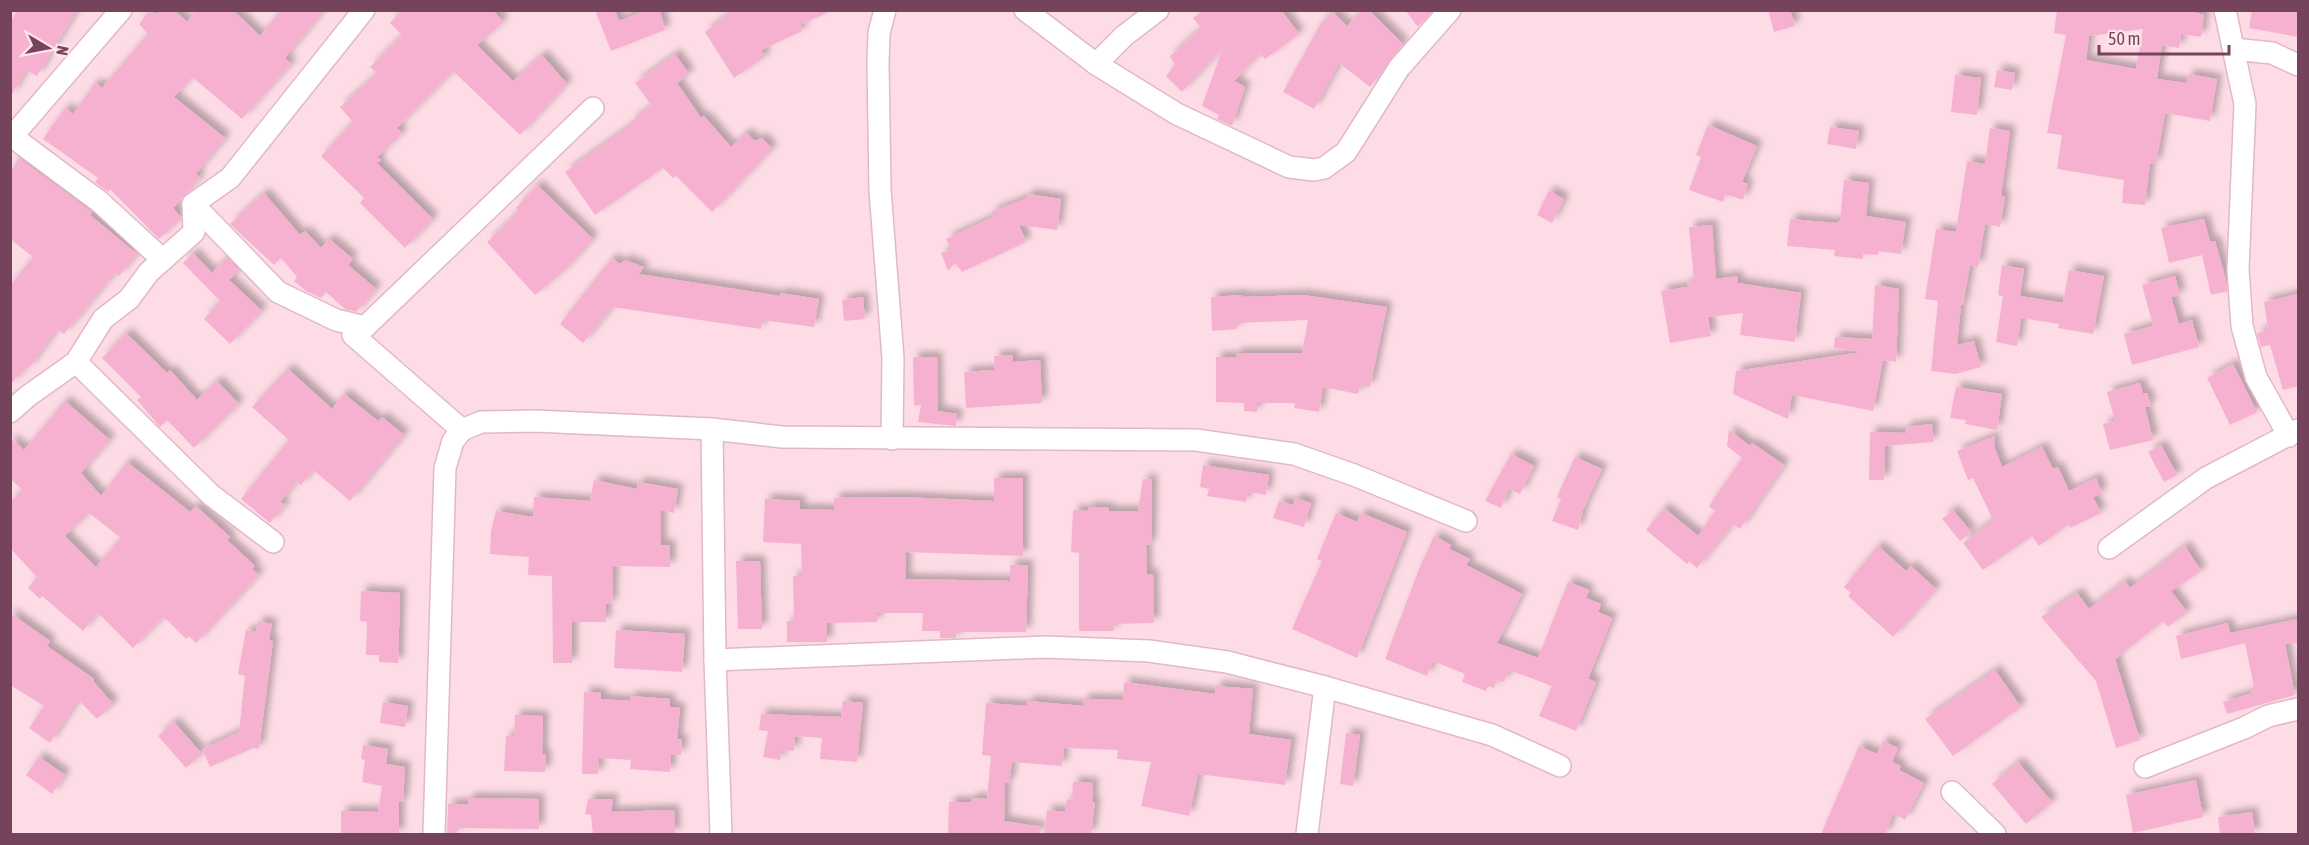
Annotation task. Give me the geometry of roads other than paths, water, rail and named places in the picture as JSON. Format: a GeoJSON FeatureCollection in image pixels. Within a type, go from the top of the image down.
{"type":"FeatureCollection","features":[{"type":"Feature","properties":{"kind":"street"},"geometry":{"type":"LineString","coordinates":[[121,10],[11,137],[100,202],[163,260]]}},
{"type":"Feature","properties":{"kind":"street"},"geometry":{"type":"LineString","coordinates":[[194,204],[230,178],[364,10]]}},
{"type":"Feature","properties":{"kind":"street"},"geometry":{"type":"LineString","coordinates":[[885,10],[879,33],[878,63],[880,190],[893,358],[892,439]]}},
{"type":"Feature","properties":{"kind":"street"},"geometry":{"type":"LineString","coordinates":[[1025,10],[1096,64],[1198,126],[1289,167],[1314,170],[1335,163],[1346,152],[1399,68],[1450,10]]}},
{"type":"Feature","properties":{"kind":"street"},"geometry":{"type":"LineString","coordinates":[[1096,64],[1124,36],[1158,10]]}},
{"type":"Feature","properties":{"kind":"street"},"geometry":{"type":"LineString","coordinates":[[2109,549],[2206,478],[2294,433],[2256,377],[2242,326],[2238,269],[2246,104],[2225,10]]}},
{"type":"Feature","properties":{"kind":"street"},"geometry":{"type":"LineString","coordinates":[[2234,49],[2272,53],[2298,65]]}},
{"type":"Feature","properties":{"kind":"street"},"geometry":{"type":"LineString","coordinates":[[462,430],[353,335],[365,327],[593,108]]}},
{"type":"Feature","properties":{"kind":"street"},"geometry":{"type":"LineString","coordinates":[[10,412],[28,396],[76,362],[103,319],[129,299],[149,272],[194,232],[194,204]]}},
{"type":"Feature","properties":{"kind":"street"},"geometry":{"type":"LineString","coordinates":[[194,204],[278,292],[336,320],[365,327]]}},
{"type":"Feature","properties":{"kind":"street"},"geometry":{"type":"LineString","coordinates":[[76,362],[210,494],[273,542]]}},
{"type":"Feature","properties":{"kind":"street"},"geometry":{"type":"LineString","coordinates":[[434,834],[445,468],[453,441],[462,430],[481,422],[535,421],[712,429],[782,437],[1196,440],[1245,445],[1294,454],[1354,475],[1466,521]]}},
{"type":"Feature","properties":{"kind":"street"},"geometry":{"type":"LineString","coordinates":[[712,429],[715,660],[721,834]]}},
{"type":"Feature","properties":{"kind":"street"},"geometry":{"type":"LineString","coordinates":[[715,660],[1045,647],[1149,651],[1227,662],[1325,687],[1492,735],[1560,766]]}},
{"type":"Feature","properties":{"kind":"street"},"geometry":{"type":"LineString","coordinates":[[1307,834],[1325,687]]}},
{"type":"Feature","properties":{"kind":"street"},"geometry":{"type":"LineString","coordinates":[[2145,767],[2244,728],[2268,716],[2298,709]]}},
{"type":"Feature","properties":{"kind":"street"},"geometry":{"type":"LineString","coordinates":[[1952,792],[1995,834]]}}]}
